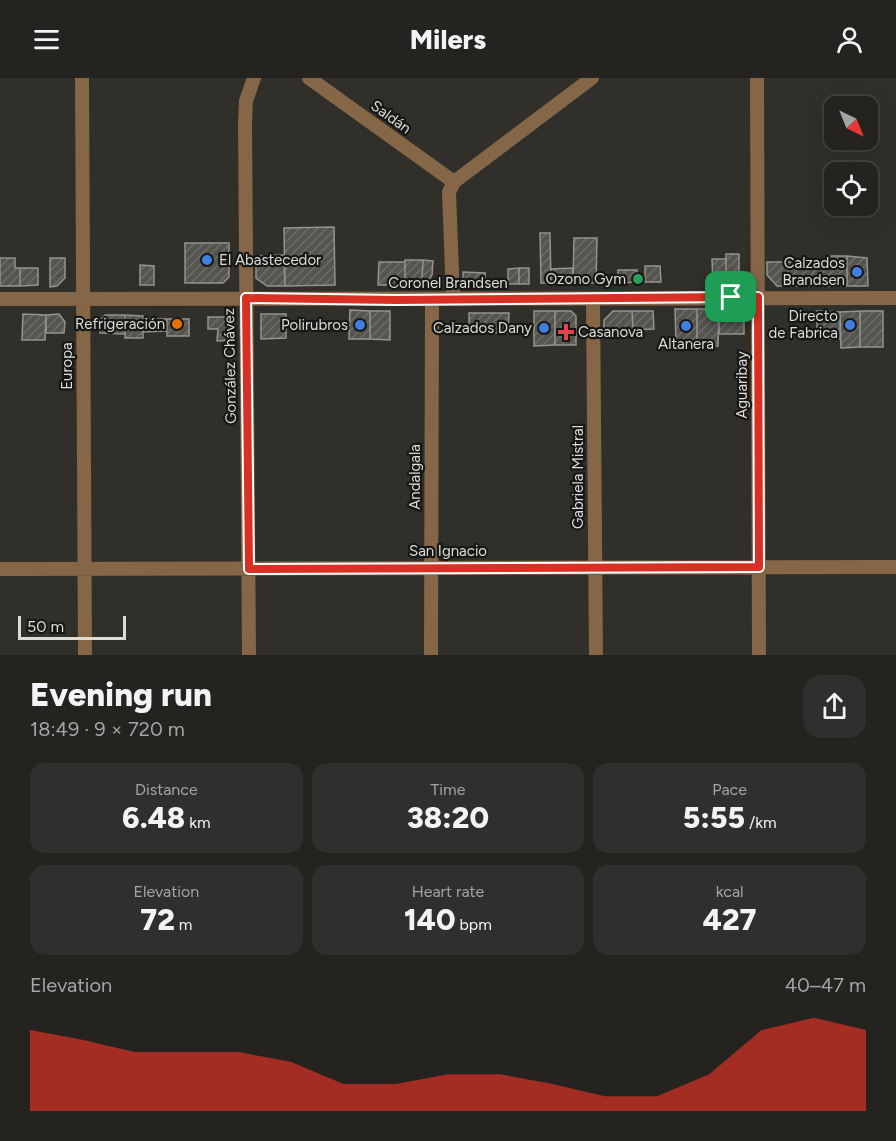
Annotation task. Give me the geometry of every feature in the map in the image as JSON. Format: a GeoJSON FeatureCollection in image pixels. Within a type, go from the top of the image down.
{"type":"FeatureCollection","features":[{"type":"Feature","properties":{"kind":"street","name":"Europa"},"geometry":{"type":"LineString","coordinates":[[82,78],[85,655]]}},
{"type":"Feature","properties":{"kind":"street","name":"González Chávez"},"geometry":{"type":"LineString","coordinates":[[249,655],[245,122],[246,101],[254,78]]}},
{"type":"Feature","properties":{"kind":"street","name":"Saldán"},"geometry":{"type":"LineString","coordinates":[[309,78],[454,182]]}},
{"type":"Feature","properties":{"kind":"street"},"geometry":{"type":"LineString","coordinates":[[453,299],[449,192],[454,182],[592,78]]}},
{"type":"Feature","properties":{"kind":"street","name":"Aguaribay"},"geometry":{"type":"LineString","coordinates":[[757,78],[759,655]]}},
{"type":"Feature","properties":{"kind":"street","name":"Coronel Brandsen"},"geometry":{"type":"LineString","coordinates":[[0,299],[896,298]]}},
{"type":"Feature","properties":{"kind":"street","name":"Gabriela Mistral"},"geometry":{"type":"LineString","coordinates":[[593,299],[596,655]]}},
{"type":"Feature","properties":{"kind":"street","name":"Andalgala"},"geometry":{"type":"LineString","coordinates":[[431,655],[432,300]]}},
{"type":"Feature","properties":{"kind":"street","name":"San Ignacio"},"geometry":{"type":"LineString","coordinates":[[0,569],[83,567],[595,569],[896,567]]}},
{"type":"Feature","properties":{"kind":"building"},"geometry":{"type":"Polygon","coordinates":[[[334,227],[335,285],[285,286],[284,228],[334,227]]]}},
{"type":"Feature","properties":{"kind":"building"},"geometry":{"type":"Polygon","coordinates":[[[540,233],[550,233],[551,283],[541,283],[540,233]]]}},
{"type":"Feature","properties":{"kind":"building"},"geometry":{"type":"Polygon","coordinates":[[[574,238],[597,238],[596,283],[573,283],[574,238]]]}},
{"type":"Feature","properties":{"kind":"building","name":"El Abastecedor"},"geometry":{"type":"Polygon","coordinates":[[[185,243],[229,243],[229,277],[223,283],[185,283],[185,243]]]}},
{"type":"Feature","properties":{"kind":"building"},"geometry":{"type":"Polygon","coordinates":[[[726,254],[739,254],[739,276],[732,285],[726,285],[726,254]]]}},
{"type":"Feature","properties":{"kind":"building"},"geometry":{"type":"Polygon","coordinates":[[[284,255],[285,286],[267,286],[256,278],[256,256],[284,255]]]}},
{"type":"Feature","properties":{"kind":"building"},"geometry":{"type":"Polygon","coordinates":[[[827,256],[847,256],[847,286],[777,286],[767,275],[767,262],[827,262],[827,256]]]}},
{"type":"Feature","properties":{"kind":"building","name":"Calzados Brandsen"},"geometry":{"type":"Polygon","coordinates":[[[847,256],[867,258],[868,286],[847,286],[847,256]]]}},
{"type":"Feature","properties":{"kind":"building"},"geometry":{"type":"Polygon","coordinates":[[[0,258],[15,258],[15,268],[20,268],[20,286],[0,286],[0,258]]]}},
{"type":"Feature","properties":{"kind":"building"},"geometry":{"type":"Polygon","coordinates":[[[50,258],[65,258],[65,278],[57,286],[50,287],[50,258]]]}},
{"type":"Feature","properties":{"kind":"building"},"geometry":{"type":"Polygon","coordinates":[[[712,259],[726,259],[726,285],[713,285],[712,259]]]}},
{"type":"Feature","properties":{"kind":"building"},"geometry":{"type":"Polygon","coordinates":[[[405,260],[423,260],[422,279],[405,279],[405,260]]]}},
{"type":"Feature","properties":{"kind":"building"},"geometry":{"type":"Polygon","coordinates":[[[423,260],[433,261],[432,275],[429,280],[422,279],[423,260]]]}},
{"type":"Feature","properties":{"kind":"building"},"geometry":{"type":"Polygon","coordinates":[[[379,262],[405,262],[405,285],[378,285],[379,262]]]}},
{"type":"Feature","properties":{"kind":"building"},"geometry":{"type":"Polygon","coordinates":[[[140,265],[154,266],[154,285],[140,285],[140,265]]]}},
{"type":"Feature","properties":{"kind":"building"},"geometry":{"type":"Polygon","coordinates":[[[645,266],[660,266],[661,282],[645,282],[645,266]]]}},
{"type":"Feature","properties":{"kind":"building"},"geometry":{"type":"Polygon","coordinates":[[[20,268],[38,268],[38,285],[20,286],[20,268]]]}},
{"type":"Feature","properties":{"kind":"building"},"geometry":{"type":"Polygon","coordinates":[[[519,268],[529,268],[529,284],[519,284],[519,268]]]}},
{"type":"Feature","properties":{"kind":"building"},"geometry":{"type":"Polygon","coordinates":[[[519,268],[519,284],[508,284],[508,269],[519,268]]]}},
{"type":"Feature","properties":{"kind":"building"},"geometry":{"type":"Polygon","coordinates":[[[573,268],[573,283],[551,283],[551,269],[573,268]]]}},
{"type":"Feature","properties":{"kind":"building"},"geometry":{"type":"Polygon","coordinates":[[[618,270],[637,270],[637,282],[618,283],[618,270]]]}},
{"type":"Feature","properties":{"kind":"building"},"geometry":{"type":"Polygon","coordinates":[[[463,272],[485,273],[485,285],[469,285],[463,279],[463,272]]]}},
{"type":"Feature","properties":{"kind":"building"},"geometry":{"type":"Polygon","coordinates":[[[735,308],[744,318],[744,334],[719,334],[719,309],[735,308]]]}},
{"type":"Feature","properties":{"kind":"building","name":"Altanera"},"geometry":{"type":"Polygon","coordinates":[[[675,309],[697,309],[697,343],[676,344],[675,309]]]}},
{"type":"Feature","properties":{"kind":"building"},"geometry":{"type":"Polygon","coordinates":[[[697,309],[719,309],[718,346],[697,346],[697,309]]]}},
{"type":"Feature","properties":{"kind":"building","name":"Polirubros"},"geometry":{"type":"Polygon","coordinates":[[[350,310],[370,311],[370,339],[349,339],[350,310]]]}},
{"type":"Feature","properties":{"kind":"building"},"geometry":{"type":"Polygon","coordinates":[[[370,311],[390,311],[390,340],[370,339],[370,311]]]}},
{"type":"Feature","properties":{"kind":"building","name":"Calzados Dany"},"geometry":{"type":"Polygon","coordinates":[[[534,311],[555,311],[555,345],[534,346],[534,311]]]}},
{"type":"Feature","properties":{"kind":"building","name":"Casanova"},"geometry":{"type":"Polygon","coordinates":[[[555,311],[571,311],[576,316],[576,345],[555,345],[555,311]]]}},
{"type":"Feature","properties":{"kind":"building"},"geometry":{"type":"Polygon","coordinates":[[[613,311],[632,311],[633,330],[604,330],[604,320],[613,311]]]}},
{"type":"Feature","properties":{"kind":"building"},"geometry":{"type":"Polygon","coordinates":[[[632,311],[653,311],[654,329],[633,330],[632,311]]]}},
{"type":"Feature","properties":{"kind":"building"},"geometry":{"type":"Polygon","coordinates":[[[817,311],[840,312],[840,339],[817,339],[817,311]]]}},
{"type":"Feature","properties":{"kind":"building"},"geometry":{"type":"Polygon","coordinates":[[[860,311],[883,311],[883,347],[860,347],[860,311]]]}},
{"type":"Feature","properties":{"kind":"building","name":"Directo de Fabrica"},"geometry":{"type":"Polygon","coordinates":[[[860,311],[860,347],[841,348],[840,312],[860,311]]]}},
{"type":"Feature","properties":{"kind":"building"},"geometry":{"type":"Polygon","coordinates":[[[469,313],[509,313],[508,333],[469,332],[469,313]]]}},
{"type":"Feature","properties":{"kind":"building"},"geometry":{"type":"Polygon","coordinates":[[[23,314],[46,315],[45,340],[22,340],[23,314]]]}},
{"type":"Feature","properties":{"kind":"building"},"geometry":{"type":"Polygon","coordinates":[[[59,314],[65,322],[64,333],[46,333],[46,315],[59,314]]]}},
{"type":"Feature","properties":{"kind":"building"},"geometry":{"type":"Polygon","coordinates":[[[261,314],[286,314],[286,338],[261,339],[261,314]]]}},
{"type":"Feature","properties":{"kind":"building"},"geometry":{"type":"Polygon","coordinates":[[[105,315],[125,315],[125,334],[100,333],[100,320],[105,315]]]}},
{"type":"Feature","properties":{"kind":"building"},"geometry":{"type":"Polygon","coordinates":[[[125,315],[143,316],[143,338],[125,338],[125,315]]]}},
{"type":"Feature","properties":{"kind":"building"},"geometry":{"type":"Polygon","coordinates":[[[208,317],[231,317],[231,340],[217,341],[218,329],[208,329],[208,317]]]}},
{"type":"Feature","properties":{"kind":"building"},"geometry":{"type":"Polygon","coordinates":[[[143,319],[167,319],[167,331],[143,332],[143,319]]]}},
{"type":"Feature","properties":{"kind":"building"},"geometry":{"type":"Polygon","coordinates":[[[167,319],[189,319],[189,336],[167,336],[167,319]]]}},
{"type":"Feature","properties":{"kind":"place","name":"El Abastecedor"},"geometry":{"type":"Point","coordinates":[207,260]}},
{"type":"Feature","properties":{"kind":"place","name":"Calzados Brandsen"},"geometry":{"type":"Point","coordinates":[857,272]}},
{"type":"Feature","properties":{"kind":"place","name":"Ozono Gym"},"geometry":{"type":"Point","coordinates":[638,279]}},
{"type":"Feature","properties":{"kind":"place","name":"Refrigeración"},"geometry":{"type":"Point","coordinates":[177,324]}},
{"type":"Feature","properties":{"kind":"place","name":"Polirubros"},"geometry":{"type":"Point","coordinates":[360,325]}},
{"type":"Feature","properties":{"kind":"place","name":"Directo de Fabrica"},"geometry":{"type":"Point","coordinates":[850,325]}},
{"type":"Feature","properties":{"kind":"place","name":"Altanera"},"geometry":{"type":"Point","coordinates":[686,326]}},
{"type":"Feature","properties":{"kind":"place","name":"Calzados Dany"},"geometry":{"type":"Point","coordinates":[544,328]}},
{"type":"Feature","properties":{"kind":"place","name":"Casanova"},"geometry":{"type":"Point","coordinates":[566,332]}},
{"type":"Feature","properties":{"kind":"route"},"geometry":{"type":"LineString","coordinates":[[731,297],[758,297],[759,567],[249,569],[246,298],[396,300],[731,297]]}}]}
